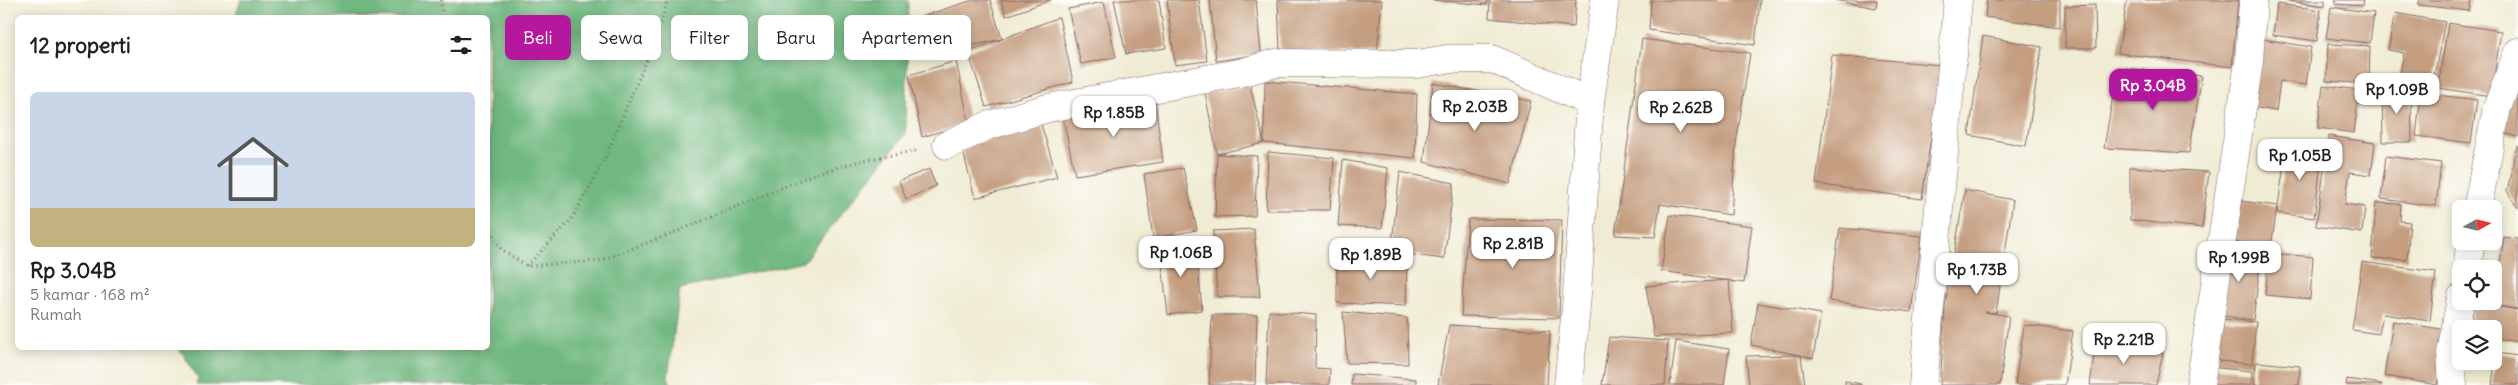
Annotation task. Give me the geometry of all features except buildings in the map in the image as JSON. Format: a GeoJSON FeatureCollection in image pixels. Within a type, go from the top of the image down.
{"type":"FeatureCollection","features":[{"type":"Feature","properties":{"kind":"street"},"geometry":{"type":"LineString","coordinates":[[1568,385],[1576,308],[1590,102],[1605,0]]}},
{"type":"Feature","properties":{"kind":"street"},"geometry":{"type":"LineString","coordinates":[[1923,385],[1958,0]]}},
{"type":"Feature","properties":{"kind":"street"},"geometry":{"type":"LineString","coordinates":[[2200,385],[2249,62],[2253,0]]}},
{"type":"Feature","properties":{"kind":"street"},"geometry":{"type":"LineString","coordinates":[[2479,200],[2497,108],[2518,52]]}},
{"type":"Feature","properties":{"kind":"street"},"geometry":{"type":"LineString","coordinates":[[948,145],[986,126],[1048,108],[1239,73],[1276,63],[1417,64],[1447,59],[1492,60],[1590,102]]}},
{"type":"Feature","properties":{"kind":"street"},"geometry":{"type":"LineString","coordinates":[[2453,385],[2451,353],[2459,310]]}},
{"type":"Feature","properties":{"kind":"path"},"geometry":{"type":"LineString","coordinates":[[441,0],[442,15]]}},
{"type":"Feature","properties":{"kind":"path"},"geometry":{"type":"LineString","coordinates":[[527,266],[571,220],[603,162],[654,43],[668,0]]}},
{"type":"Feature","properties":{"kind":"path"},"geometry":{"type":"LineString","coordinates":[[490,230],[501,249],[527,266],[598,261],[671,234],[817,173],[864,160],[948,145]]}},
{"type":"Feature","properties":{"kind":"green space"},"geometry":{"type":"Polygon","coordinates":[[[241,0],[908,0],[908,15],[844,15],[844,60],[907,60],[906,133],[803,262],[680,289],[668,377],[671,385],[196,385],[198,378],[180,350],[490,350],[490,15],[236,15],[241,0]]]}}]}
